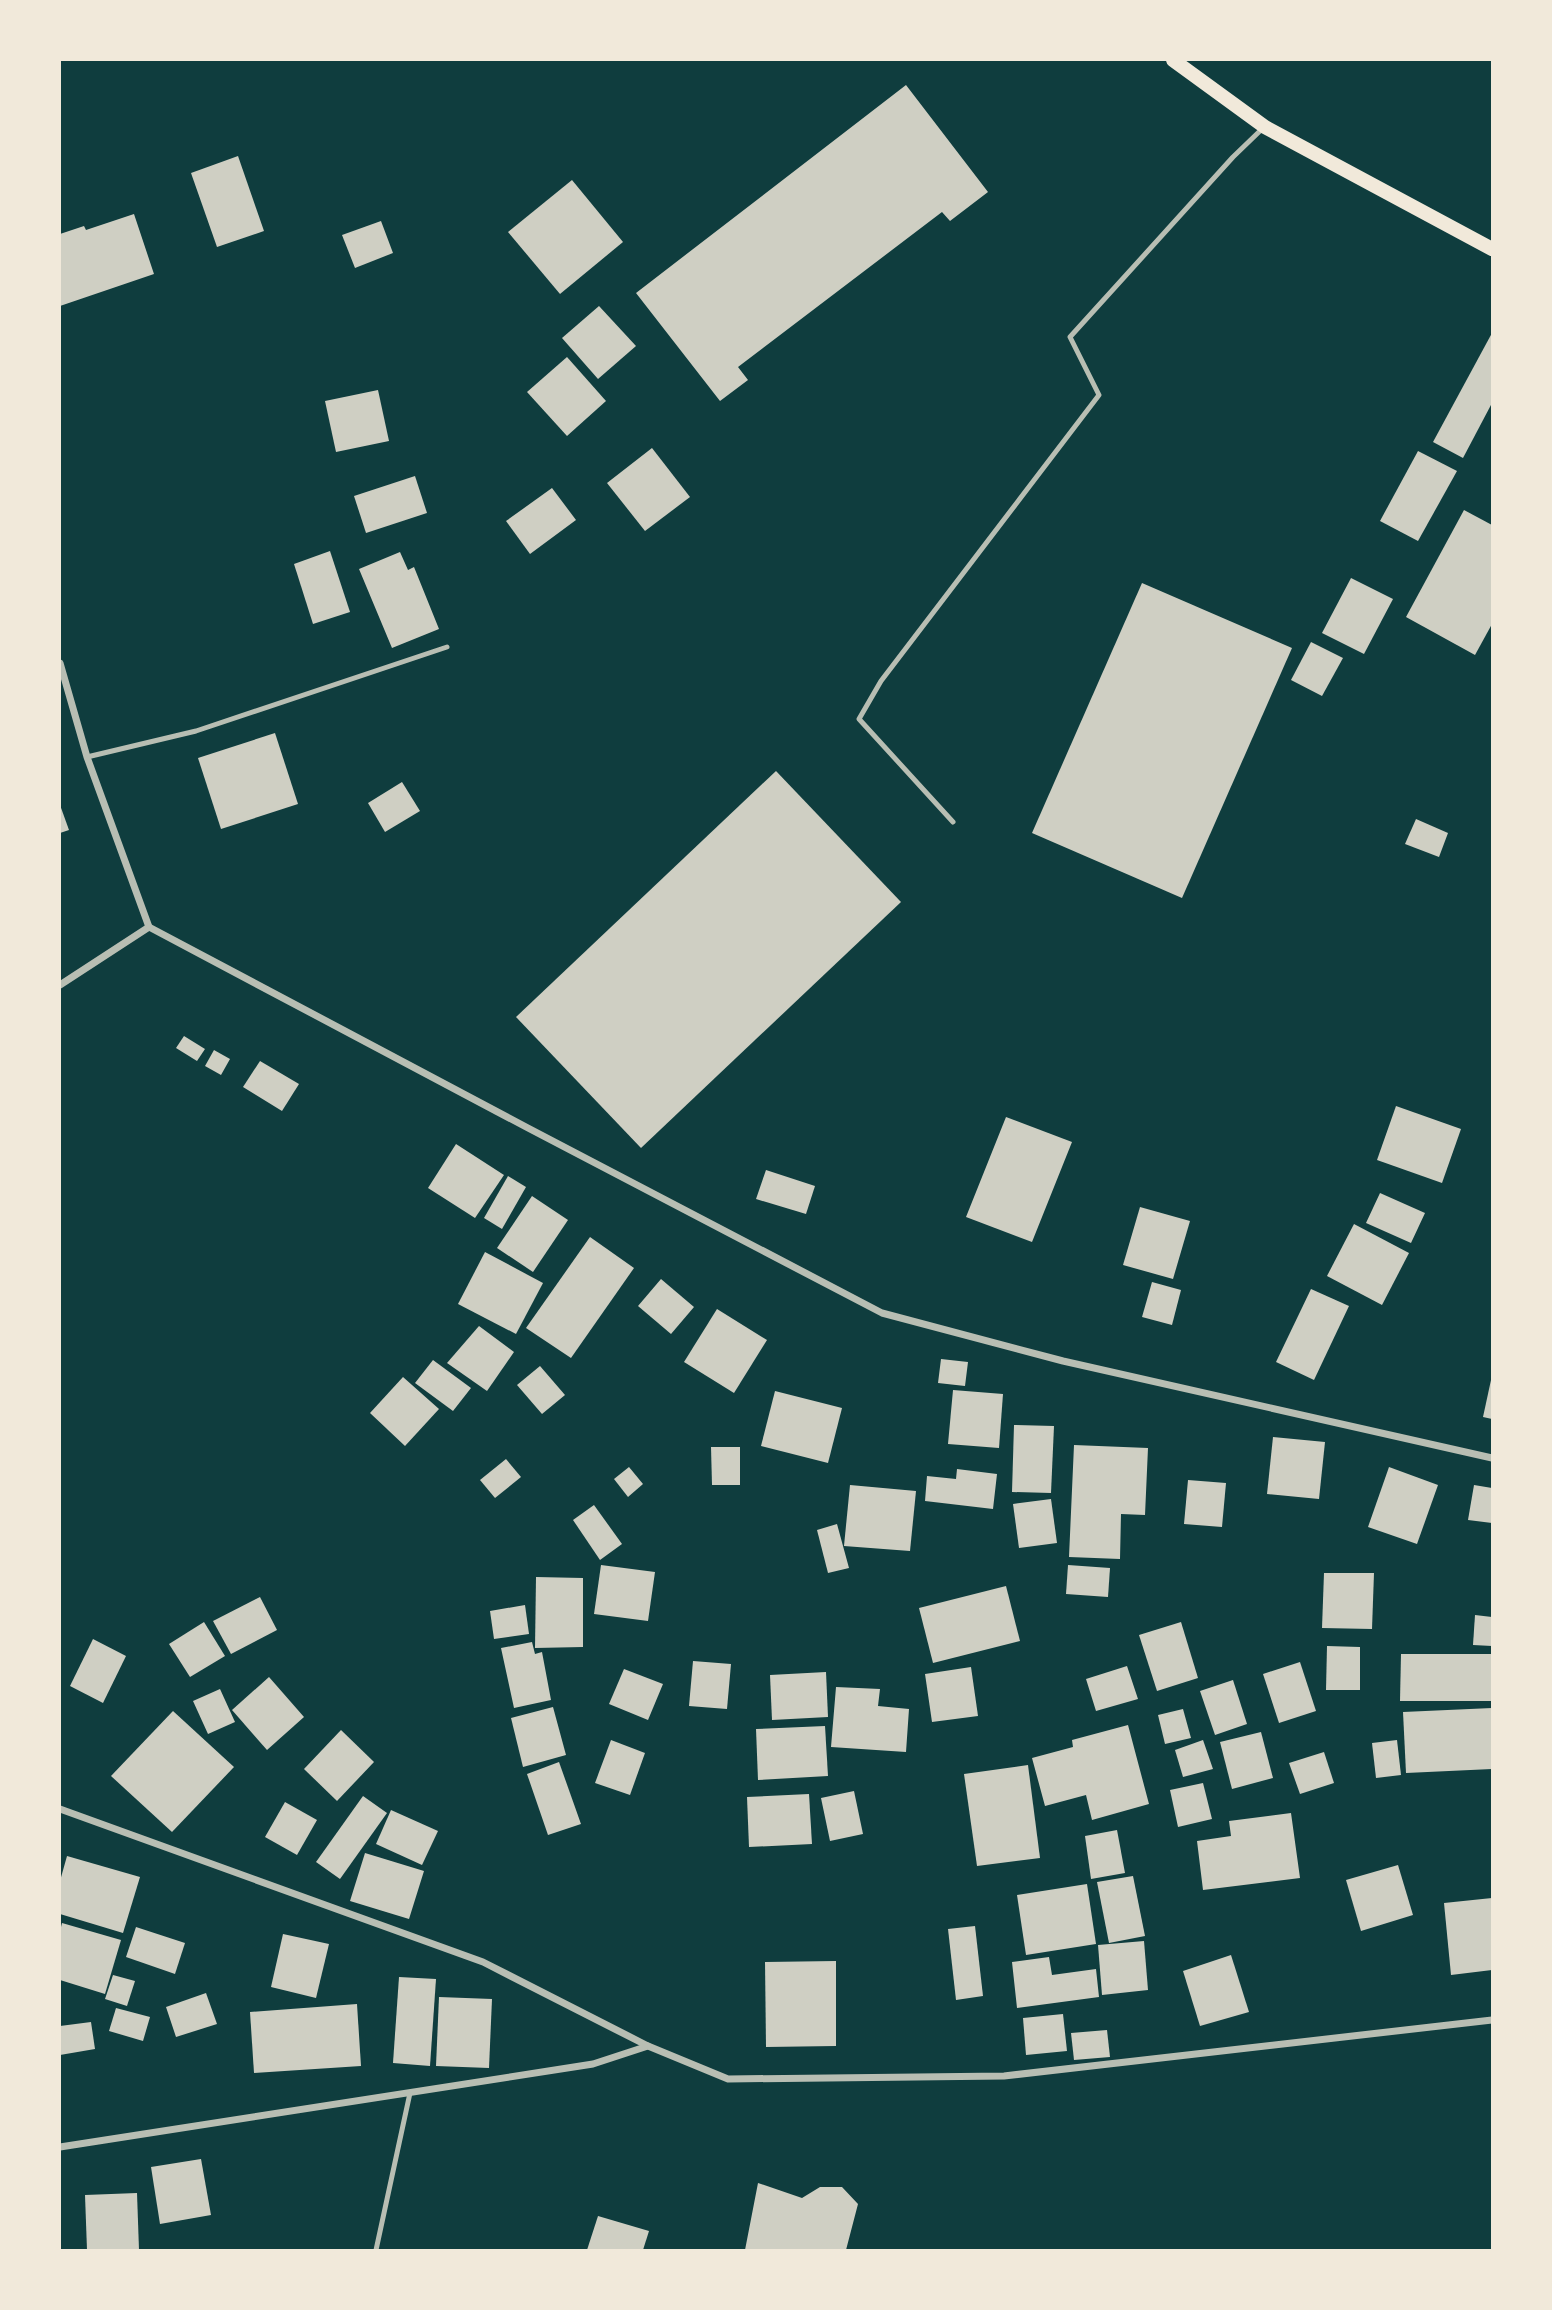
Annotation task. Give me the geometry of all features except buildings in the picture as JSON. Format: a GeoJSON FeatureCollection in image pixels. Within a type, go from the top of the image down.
{"type":"FeatureCollection","features":[{"type":"Feature","properties":{"kind":"main road"},"geometry":{"type":"LineString","coordinates":[[1173,60],[1265,127],[1493,249]]}},
{"type":"Feature","properties":{"kind":"street"},"geometry":{"type":"LineString","coordinates":[[60,663],[88,757],[149,927],[540,1135],[883,1313],[1077,1364],[1493,1458]]}},
{"type":"Feature","properties":{"kind":"street"},"geometry":{"type":"LineString","coordinates":[[60,985],[149,927]]}},
{"type":"Feature","properties":{"kind":"street"},"geometry":{"type":"LineString","coordinates":[[60,1809],[483,1962],[648,2046],[728,2079],[1004,2076],[1493,2020]]}},
{"type":"Feature","properties":{"kind":"street"},"geometry":{"type":"LineString","coordinates":[[60,2147],[593,2064],[648,2046]]}},
{"type":"Feature","properties":{"kind":"lane"},"geometry":{"type":"LineString","coordinates":[[953,822],[859,719],[881,681],[1099,396],[1070,338],[1233,157],[1265,127]]}},
{"type":"Feature","properties":{"kind":"lane"},"geometry":{"type":"LineString","coordinates":[[88,757],[196,731],[447,647]]}},
{"type":"Feature","properties":{"kind":"lane"},"geometry":{"type":"LineString","coordinates":[[376,2250],[411,2093]]}}]}
